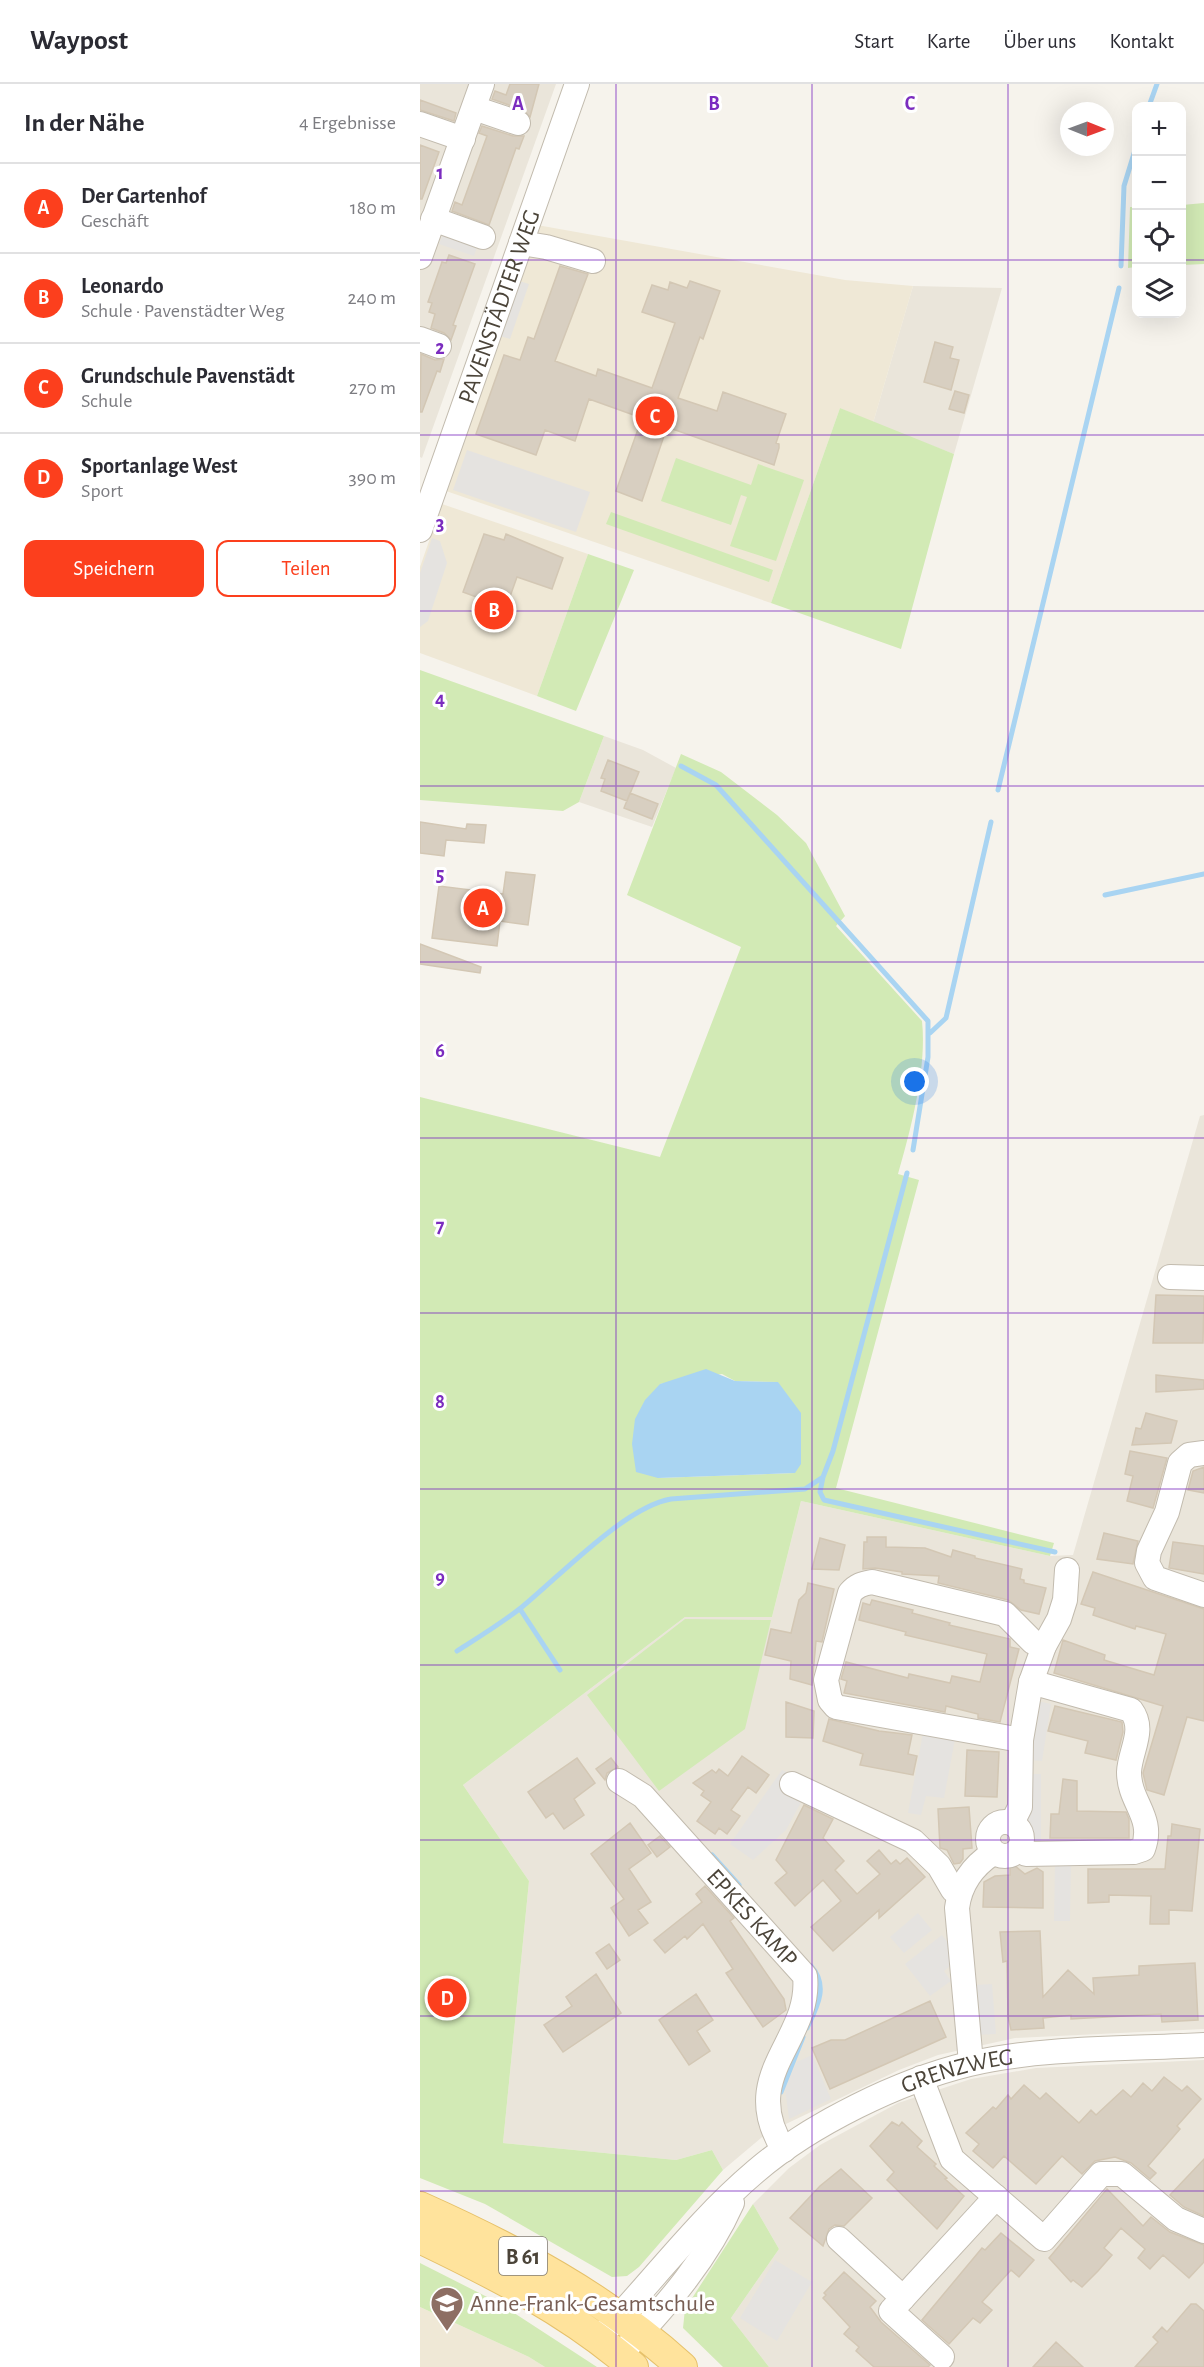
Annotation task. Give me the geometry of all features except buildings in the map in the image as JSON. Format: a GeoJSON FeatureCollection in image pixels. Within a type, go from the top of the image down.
{"type":"FeatureCollection","features":[{"type":"Feature","properties":{"kind":"main road","name":"B 61"},"geometry":{"type":"LineString","coordinates":[[420,2207],[520,2255],[630,2324],[682,2367]]}},
{"type":"Feature","properties":{"kind":"main road","name":"B 61"},"geometry":{"type":"LineString","coordinates":[[420,2238],[510,2283],[579,2324],[617,2354]]}},
{"type":"Feature","properties":{"kind":"street"},"geometry":{"type":"LineString","coordinates":[[420,257],[482,84]]}},
{"type":"Feature","properties":{"kind":"street","name":"PAVENSTÄDTER WEG"},"geometry":{"type":"LineString","coordinates":[[420,530],[577,84]]}},
{"type":"Feature","properties":{"kind":"street"},"geometry":{"type":"LineString","coordinates":[[474,108],[518,123]]}},
{"type":"Feature","properties":{"kind":"street"},"geometry":{"type":"LineString","coordinates":[[420,124],[463,139]]}},
{"type":"Feature","properties":{"kind":"street"},"geometry":{"type":"LineString","coordinates":[[434,219],[483,237]]}},
{"type":"Feature","properties":{"kind":"street"},"geometry":{"type":"LineString","coordinates":[[521,243],[546,246],[593,261]]}},
{"type":"Feature","properties":{"kind":"street"},"geometry":{"type":"LineString","coordinates":[[1170,1277],[1204,1278]]}},
{"type":"Feature","properties":{"kind":"street"},"geometry":{"type":"LineString","coordinates":[[1204,1453],[1189,1455],[1180,1463],[1167,1512],[1149,1551],[1147,1563],[1155,1578],[1204,1595]]}},
{"type":"Feature","properties":{"kind":"street"},"geometry":{"type":"LineString","coordinates":[[1012,1823],[1020,1807],[1021,1740],[1031,1682],[1044,1646],[1059,1619],[1065,1600],[1067,1570]]}},
{"type":"Feature","properties":{"kind":"street"},"geometry":{"type":"LineString","coordinates":[[1021,1740],[836,1707],[830,1700],[826,1680],[850,1593],[864,1583],[872,1582],[1005,1614],[1033,1642],[1044,1646]]}},
{"type":"Feature","properties":{"kind":"street"},"geometry":{"type":"LineString","coordinates":[[1020,1849],[1026,1854],[1134,1852],[1143,1849],[1148,1835],[1147,1824],[1131,1788],[1129,1774],[1139,1726],[1137,1717],[1131,1710],[1031,1682]]}},
{"type":"Feature","properties":{"kind":"street","name":"EPKES KAMP"},"geometry":{"type":"LineString","coordinates":[[619,1780],[643,1796],[805,1976],[807,1993],[768,2088],[769,2116],[784,2150]]}},
{"type":"Feature","properties":{"kind":"street"},"geometry":{"type":"LineString","coordinates":[[792,1784],[913,1841],[939,1866],[953,1890],[959,1893]]}},
{"type":"Feature","properties":{"kind":"street"},"geometry":{"type":"LineString","coordinates":[[1000,1822],[1012,1823],[1020,1830],[1023,1840],[1020,1849],[1007,1857],[993,1853],[987,1842],[990,1830],[1000,1822]]}},
{"type":"Feature","properties":{"kind":"street"},"geometry":{"type":"LineString","coordinates":[[971,2063],[957,1908],[959,1893],[979,1862],[993,1853]]}},
{"type":"Feature","properties":{"kind":"street","name":"GRENZWEG"},"geometry":{"type":"LineString","coordinates":[[617,2354],[630,2324],[739,2187],[784,2150],[868,2102],[921,2078],[971,2063],[1036,2055],[1204,2045]]}},
{"type":"Feature","properties":{"kind":"street"},"geometry":{"type":"LineString","coordinates":[[921,2078],[952,2159],[1044,2238],[1101,2174],[1122,2174],[1176,2219],[1204,2231]]}},
{"type":"Feature","properties":{"kind":"street"},"geometry":{"type":"LineString","coordinates":[[897,2304],[996,2197]]}},
{"type":"Feature","properties":{"kind":"street"},"geometry":{"type":"LineString","coordinates":[[839,2239],[942,2357]]}},
{"type":"Feature","properties":{"kind":"shaded area"},"geometry":{"type":"Polygon","coordinates":[[[420,84],[556,84],[422,458],[420,457],[420,84]]]}},
{"type":"Feature","properties":{"kind":"shaded area"},"geometry":{"type":"Polygon","coordinates":[[[537,225],[845,280],[913,286],[873,423],[840,408],[771,603],[446,491],[537,225]]]}},
{"type":"Feature","properties":{"kind":"shaded area"},"geometry":{"type":"Polygon","coordinates":[[[444,232],[478,244],[474,256],[439,244],[444,232]]]}},
{"type":"Feature","properties":{"kind":"shaded area"},"geometry":{"type":"Polygon","coordinates":[[[519,281],[529,284],[510,339],[500,336],[519,281]]]}},
{"type":"Feature","properties":{"kind":"shaded area"},"geometry":{"type":"Polygon","coordinates":[[[913,286],[1002,288],[954,454],[873,423],[913,286]]]}},
{"type":"Feature","properties":{"kind":"shaded area"},"geometry":{"type":"Polygon","coordinates":[[[467,450],[590,492],[576,532],[453,490],[467,450]]]}},
{"type":"Feature","properties":{"kind":"shaded area"},"geometry":{"type":"Polygon","coordinates":[[[442,504],[588,554],[537,696],[420,653],[420,567],[442,504]]]}},
{"type":"Feature","properties":{"kind":"shaded area"},"geometry":{"type":"Polygon","coordinates":[[[432,538],[440,541],[447,563],[428,621],[420,627],[420,573],[432,538]]]}},
{"type":"Feature","properties":{"kind":"shaded area"},"geometry":{"type":"Polygon","coordinates":[[[604,736],[643,750],[676,768],[652,827],[579,802],[604,736]]]}},
{"type":"Feature","properties":{"kind":"shaded area"},"geometry":{"type":"Polygon","coordinates":[[[1204,1115],[1204,2029],[1015,2038],[938,2055],[899,2070],[767,2133],[723,2170],[712,2150],[676,2160],[503,2143],[529,1881],[463,1785],[685,1617],[772,1617],[801,1501],[1050,1556],[1073,1555],[1200,1116],[1204,1115]]]}},
{"type":"Feature","properties":{"kind":"shaded area"},"geometry":{"type":"Polygon","coordinates":[[[1037,1701],[1051,1704],[1042,1761],[1028,1760],[1037,1701]]]}},
{"type":"Feature","properties":{"kind":"shaded area"},"geometry":{"type":"Polygon","coordinates":[[[923,1733],[955,1739],[944,1798],[926,1796],[921,1815],[908,1813],[923,1733]]]}},
{"type":"Feature","properties":{"kind":"shaded area"},"geometry":{"type":"Polygon","coordinates":[[[782,1770],[811,1784],[786,1830],[753,1860],[730,1844],[782,1770]]]}},
{"type":"Feature","properties":{"kind":"shaded area"},"geometry":{"type":"Polygon","coordinates":[[[1027,1774],[1041,1774],[1041,1844],[1028,1844],[1027,1774]]]}},
{"type":"Feature","properties":{"kind":"shaded area"},"geometry":{"type":"Polygon","coordinates":[[[1055,1863],[1071,1863],[1070,1921],[1054,1921],[1055,1863]]]}},
{"type":"Feature","properties":{"kind":"shaded area"},"geometry":{"type":"Polygon","coordinates":[[[918,1913],[932,1930],[904,1953],[890,1937],[918,1913]]]}},
{"type":"Feature","properties":{"kind":"shaded area"},"geometry":{"type":"Polygon","coordinates":[[[942,1935],[949,1944],[950,1966],[944,1971],[951,1981],[930,1996],[905,1964],[942,1935]]]}},
{"type":"Feature","properties":{"kind":"shaded area"},"geometry":{"type":"Polygon","coordinates":[[[992,1984],[996,2034],[977,2035],[974,1985],[992,1984]]]}},
{"type":"Feature","properties":{"kind":"shaded area"},"geometry":{"type":"Polygon","coordinates":[[[812,2055],[831,2099],[789,2119],[785,2088],[797,2062],[812,2055]]]}},
{"type":"Feature","properties":{"kind":"shaded area"},"geometry":{"type":"Polygon","coordinates":[[[1204,2060],[1204,2367],[769,2367],[731,2318],[779,2249],[753,2204],[789,2168],[820,2145],[898,2103],[971,2079],[1036,2068],[1204,2060]]]}},
{"type":"Feature","properties":{"kind":"shaded area"},"geometry":{"type":"Polygon","coordinates":[[[775,2260],[812,2282],[777,2341],[740,2318],[775,2260]]]}},
{"type":"Feature","properties":{"kind":"shaded area","name":"Anne-Frank-Gesamtschule"},"geometry":{"type":"Polygon","coordinates":[[[420,2307],[529,2357],[545,2367],[420,2367],[420,2307]]]}},
{"type":"Feature","properties":{"kind":"green space"},"geometry":{"type":"Polygon","coordinates":[[[1204,203],[1204,264],[1186,265],[1186,205],[1204,203]]]}},
{"type":"Feature","properties":{"kind":"green space"},"geometry":{"type":"Polygon","coordinates":[[[1130,207],[1132,207],[1132,268],[1128,268],[1130,207]]]}},
{"type":"Feature","properties":{"kind":"green space"},"geometry":{"type":"Polygon","coordinates":[[[840,408],[954,454],[901,649],[771,603],[840,408]]]}},
{"type":"Feature","properties":{"kind":"green space"},"geometry":{"type":"Polygon","coordinates":[[[676,458],[751,485],[758,464],[804,480],[776,561],[730,546],[747,497],[741,495],[731,525],[661,501],[676,458]]]}},
{"type":"Feature","properties":{"kind":"green space"},"geometry":{"type":"Polygon","coordinates":[[[611,512],[773,570],[769,582],[606,524],[611,512]]]}},
{"type":"Feature","properties":{"kind":"green space"},"geometry":{"type":"Polygon","coordinates":[[[588,554],[634,570],[576,711],[537,696],[588,554]]]}},
{"type":"Feature","properties":{"kind":"green space"},"geometry":{"type":"Polygon","coordinates":[[[420,670],[604,736],[579,802],[563,811],[420,800],[420,670]]]}},
{"type":"Feature","properties":{"kind":"green space"},"geometry":{"type":"Polygon","coordinates":[[[681,754],[721,772],[777,815],[806,843],[845,916],[836,926],[922,1021],[923,1039],[917,1098],[898,1174],[919,1180],[836,1488],[1054,1543],[1050,1556],[801,1501],[772,1617],[685,1617],[463,1785],[529,1881],[503,2143],[676,2160],[712,2150],[723,2170],[639,2267],[627,2276],[612,2277],[485,2204],[420,2178],[420,1097],[660,1157],[741,947],[627,895],[681,754]],[[722,1374],[660,1384],[658,1478],[795,1473],[778,1382],[735,1381],[722,1374]]]}},
{"type":"Feature","properties":{"kind":"green space"},"geometry":{"type":"Polygon","coordinates":[[[685,1619],[771,1620],[745,1729],[659,1791],[587,1695],[685,1619]]]}},
{"type":"Feature","properties":{"kind":"green space"},"geometry":{"type":"Polygon","coordinates":[[[753,2204],[779,2249],[731,2318],[769,2367],[723,2367],[683,2328],[685,2309],[753,2204]]]}},
{"type":"Feature","properties":{"kind":"green space"},"geometry":{"type":"Polygon","coordinates":[[[420,2263],[499,2303],[597,2367],[545,2367],[529,2357],[420,2307],[420,2263]]]}},
{"type":"Feature","properties":{"kind":"water"},"geometry":{"type":"Polygon","coordinates":[[[706,1369],[735,1381],[778,1382],[801,1413],[801,1464],[795,1473],[658,1478],[636,1472],[632,1444],[635,1419],[645,1400],[660,1384],[706,1369]]]}},
{"type":"Feature","properties":{"kind":"waterway"},"geometry":{"type":"LineString","coordinates":[[1150,102],[1157,84]]}},
{"type":"Feature","properties":{"kind":"waterway"},"geometry":{"type":"LineString","coordinates":[[1121,266],[1124,186],[1133,156]]}},
{"type":"Feature","properties":{"kind":"waterway"},"geometry":{"type":"LineString","coordinates":[[998,790],[1119,288]]}},
{"type":"Feature","properties":{"kind":"waterway"},"geometry":{"type":"LineString","coordinates":[[681,766],[716,785],[928,1021],[928,1057],[913,1150]]}},
{"type":"Feature","properties":{"kind":"waterway"},"geometry":{"type":"LineString","coordinates":[[930,1033],[946,1018],[991,822]]}},
{"type":"Feature","properties":{"kind":"waterway"},"geometry":{"type":"LineString","coordinates":[[1105,895],[1204,874]]}},
{"type":"Feature","properties":{"kind":"waterway"},"geometry":{"type":"LineString","coordinates":[[457,1651],[522,1607],[614,1528],[653,1505],[671,1499],[805,1489],[823,1477],[833,1451],[907,1173]]}},
{"type":"Feature","properties":{"kind":"waterway"},"geometry":{"type":"LineString","coordinates":[[823,1477],[820,1492],[824,1500],[1055,1552]]}},
{"type":"Feature","properties":{"kind":"waterway"},"geometry":{"type":"LineString","coordinates":[[520,1609],[560,1670]]}},
{"type":"Feature","properties":{"kind":"waterway"},"geometry":{"type":"LineString","coordinates":[[712,1855],[739,1885]]}},
{"type":"Feature","properties":{"kind":"waterway"},"geometry":{"type":"LineString","coordinates":[[807,2028],[820,1997],[819,1981],[811,1966]]}},
{"type":"Feature","properties":{"kind":"waterway"},"geometry":{"type":"LineString","coordinates":[[781,2092],[803,2037]]}},
{"type":"Feature","properties":{"kind":"place","name":"Grundschule Pavenstädt"},"geometry":{"type":"Point","coordinates":[655,416]}},
{"type":"Feature","properties":{"kind":"place","name":"Leonardo"},"geometry":{"type":"Point","coordinates":[494,610]}},
{"type":"Feature","properties":{"kind":"place","name":"Der Gartenhof"},"geometry":{"type":"Point","coordinates":[483,908]}},
{"type":"Feature","properties":{"kind":"place","name":"Sportanlage West"},"geometry":{"type":"Point","coordinates":[447,1998]}},
{"type":"Feature","properties":{"kind":"place","name":"Anne-Frank-Gesamtschule"},"geometry":{"type":"Point","coordinates":[447,2332]}}]}
